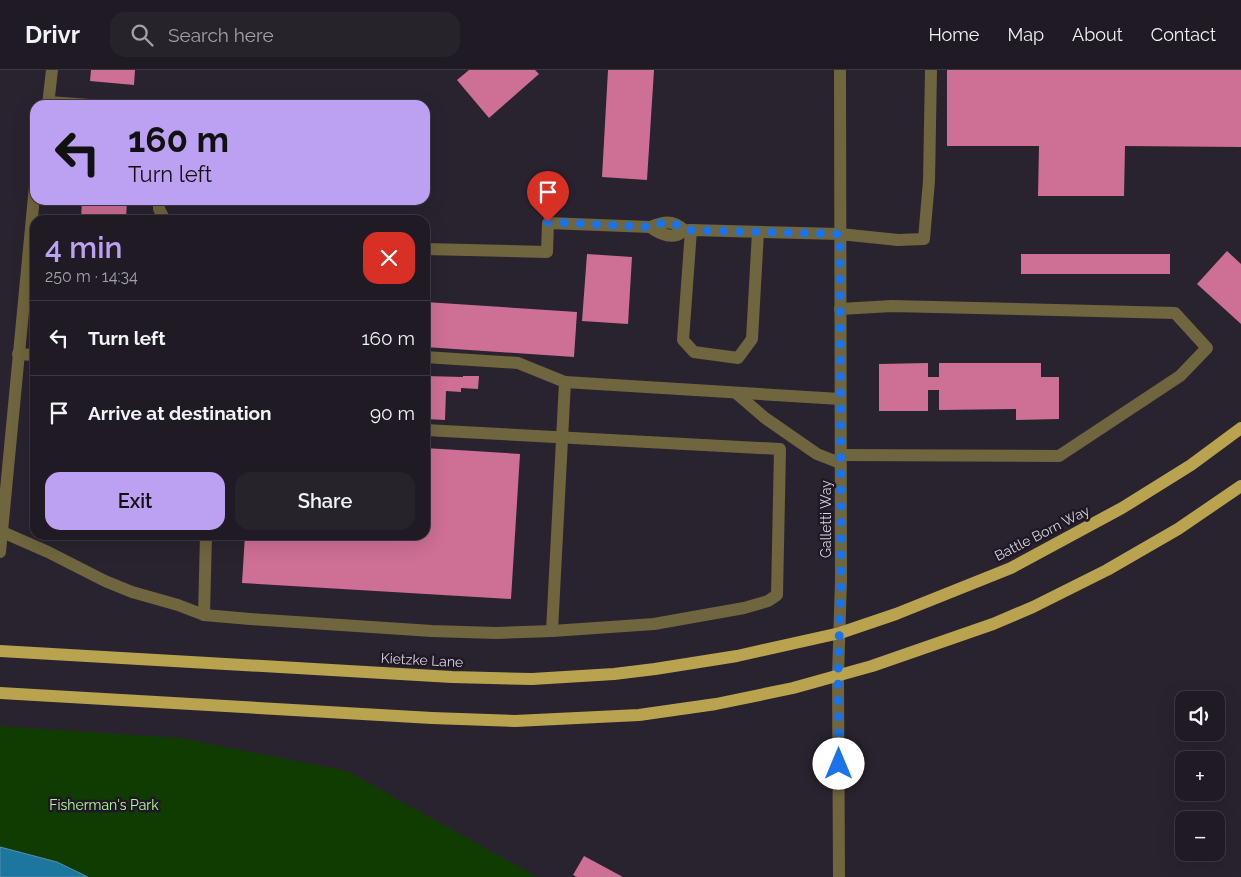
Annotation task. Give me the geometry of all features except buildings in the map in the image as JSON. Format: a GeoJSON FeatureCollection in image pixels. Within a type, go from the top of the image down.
{"type":"FeatureCollection","features":[{"type":"Feature","properties":{"kind":"main road","name":"Battle Born Way"},"geometry":{"type":"LineString","coordinates":[[840,633],[896,614],[1010,568],[1122,508],[1191,465],[1241,428]]}},
{"type":"Feature","properties":{"kind":"main road"},"geometry":{"type":"LineString","coordinates":[[0,693],[422,718],[515,721],[639,715],[757,696],[793,688],[945,642],[1033,607],[1143,550],[1212,507],[1241,486]]}},
{"type":"Feature","properties":{"kind":"main road","name":"Kietzke Lane"},"geometry":{"type":"LineString","coordinates":[[0,651],[452,677],[532,678],[614,674],[655,669],[737,656],[840,633]]}},
{"type":"Feature","properties":{"kind":"street"},"geometry":{"type":"LineString","coordinates":[[49,100],[52,70]]}},
{"type":"Feature","properties":{"kind":"street","name":"Galletti Way"},"geometry":{"type":"LineString","coordinates":[[839,877],[840,70]]}},
{"type":"Feature","properties":{"kind":"street"},"geometry":{"type":"LineString","coordinates":[[430,249],[547,252],[548,222],[650,227],[662,222],[677,224],[687,230],[840,234],[898,240],[924,239],[929,181],[931,70]]}},
{"type":"Feature","properties":{"kind":"street"},"geometry":{"type":"LineString","coordinates":[[687,230],[683,340],[694,352],[738,358],[752,339],[758,232]]}},
{"type":"Feature","properties":{"kind":"street"},"geometry":{"type":"LineString","coordinates":[[0,552],[30,235]]}},
{"type":"Feature","properties":{"kind":"street"},"geometry":{"type":"LineString","coordinates":[[736,393],[765,418],[817,454],[841,459],[1059,456],[1180,376],[1207,348],[1175,313],[892,306],[840,309]]}},
{"type":"Feature","properties":{"kind":"street"},"geometry":{"type":"LineString","coordinates":[[18,354],[30,354]]}},
{"type":"Feature","properties":{"kind":"street"},"geometry":{"type":"LineString","coordinates":[[430,356],[518,363],[565,382],[840,399]]}},
{"type":"Feature","properties":{"kind":"street"},"geometry":{"type":"LineString","coordinates":[[552,631],[565,382]]}},
{"type":"Feature","properties":{"kind":"street"},"geometry":{"type":"LineString","coordinates":[[1,531],[132,592],[204,614],[250,620],[432,631],[496,633],[552,631],[654,624],[744,608],[768,601],[777,595],[780,449],[430,430]]}},
{"type":"Feature","properties":{"kind":"street"},"geometry":{"type":"LineString","coordinates":[[204,614],[206,540]]}},
{"type":"Feature","properties":{"kind":"green space","name":"Fisherman's Park"},"geometry":{"type":"Polygon","coordinates":[[[0,726],[180,738],[347,771],[537,877],[88,877],[57,862],[0,847],[0,726]]]}},
{"type":"Feature","properties":{"kind":"water"},"geometry":{"type":"Polygon","coordinates":[[[0,847],[57,862],[88,877],[0,877],[0,847]]]}},
{"type":"Feature","properties":{"kind":"route"},"geometry":{"type":"LineString","coordinates":[[548,222],[650,227],[662,222],[677,224],[684,230],[840,234],[841,580],[838,675],[839,764]]}}]}
